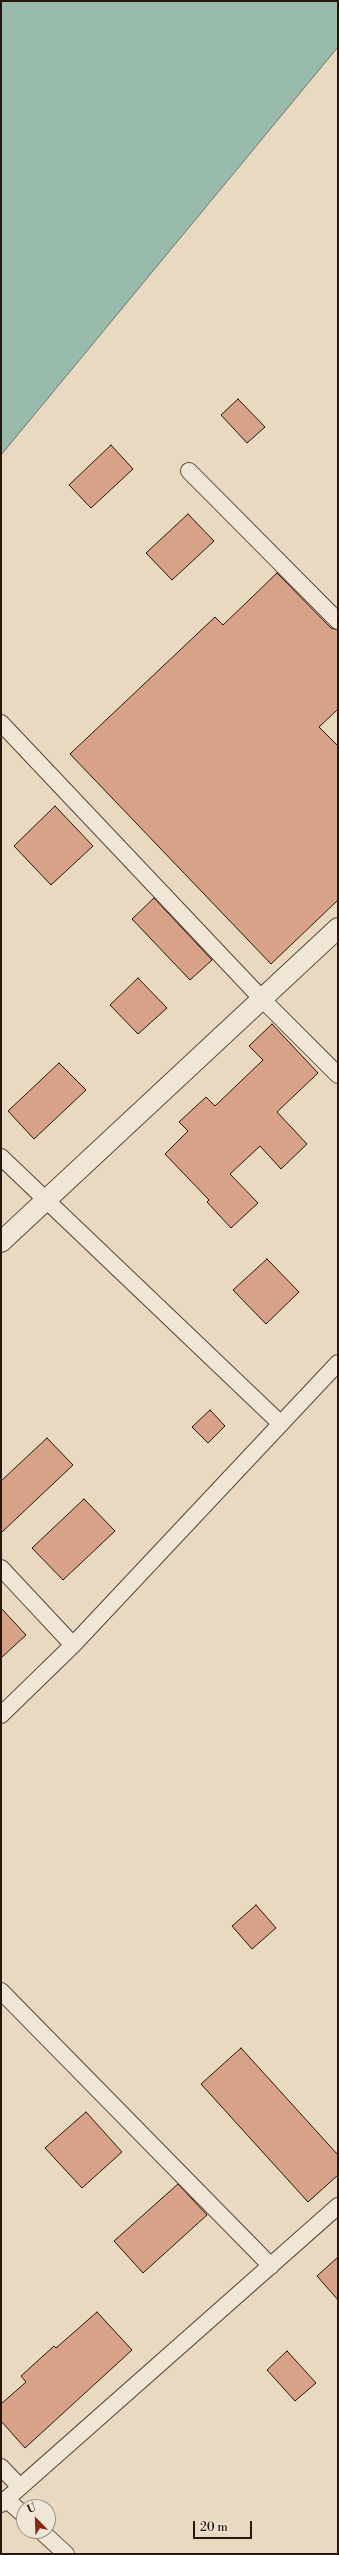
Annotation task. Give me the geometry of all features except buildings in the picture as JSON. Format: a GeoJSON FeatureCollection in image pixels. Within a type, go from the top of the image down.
{"type":"FeatureCollection","features":[{"type":"Feature","properties":{"kind":"street"},"geometry":{"type":"LineString","coordinates":[[189,471],[338,621]]}},
{"type":"Feature","properties":{"kind":"street"},"geometry":{"type":"LineString","coordinates":[[1,723],[262,1000],[338,1075]]}},
{"type":"Feature","properties":{"kind":"street"},"geometry":{"type":"LineString","coordinates":[[1,1242],[338,928]]}},
{"type":"Feature","properties":{"kind":"street"},"geometry":{"type":"LineString","coordinates":[[1,1157],[281,1424]]}},
{"type":"Feature","properties":{"kind":"street"},"geometry":{"type":"LineString","coordinates":[[1,1715],[73,1645],[338,1363]]}},
{"type":"Feature","properties":{"kind":"street"},"geometry":{"type":"LineString","coordinates":[[1,1568],[73,1645]]}},
{"type":"Feature","properties":{"kind":"street"},"geometry":{"type":"LineString","coordinates":[[1,1990],[271,2266]]}},
{"type":"Feature","properties":{"kind":"street"},"geometry":{"type":"LineString","coordinates":[[16,2509],[4,2501],[338,2206]]}},
{"type":"Feature","properties":{"kind":"street"},"geometry":{"type":"LineString","coordinates":[[1,2467],[20,2487]]}},
{"type":"Feature","properties":{"kind":"street"},"geometry":{"type":"LineString","coordinates":[[50,2539],[66,2554]]}},
{"type":"Feature","properties":{"kind":"shaded area"},"geometry":{"type":"Polygon","coordinates":[[[1,1],[338,1],[338,47],[1,455],[1,1]]]}}]}
